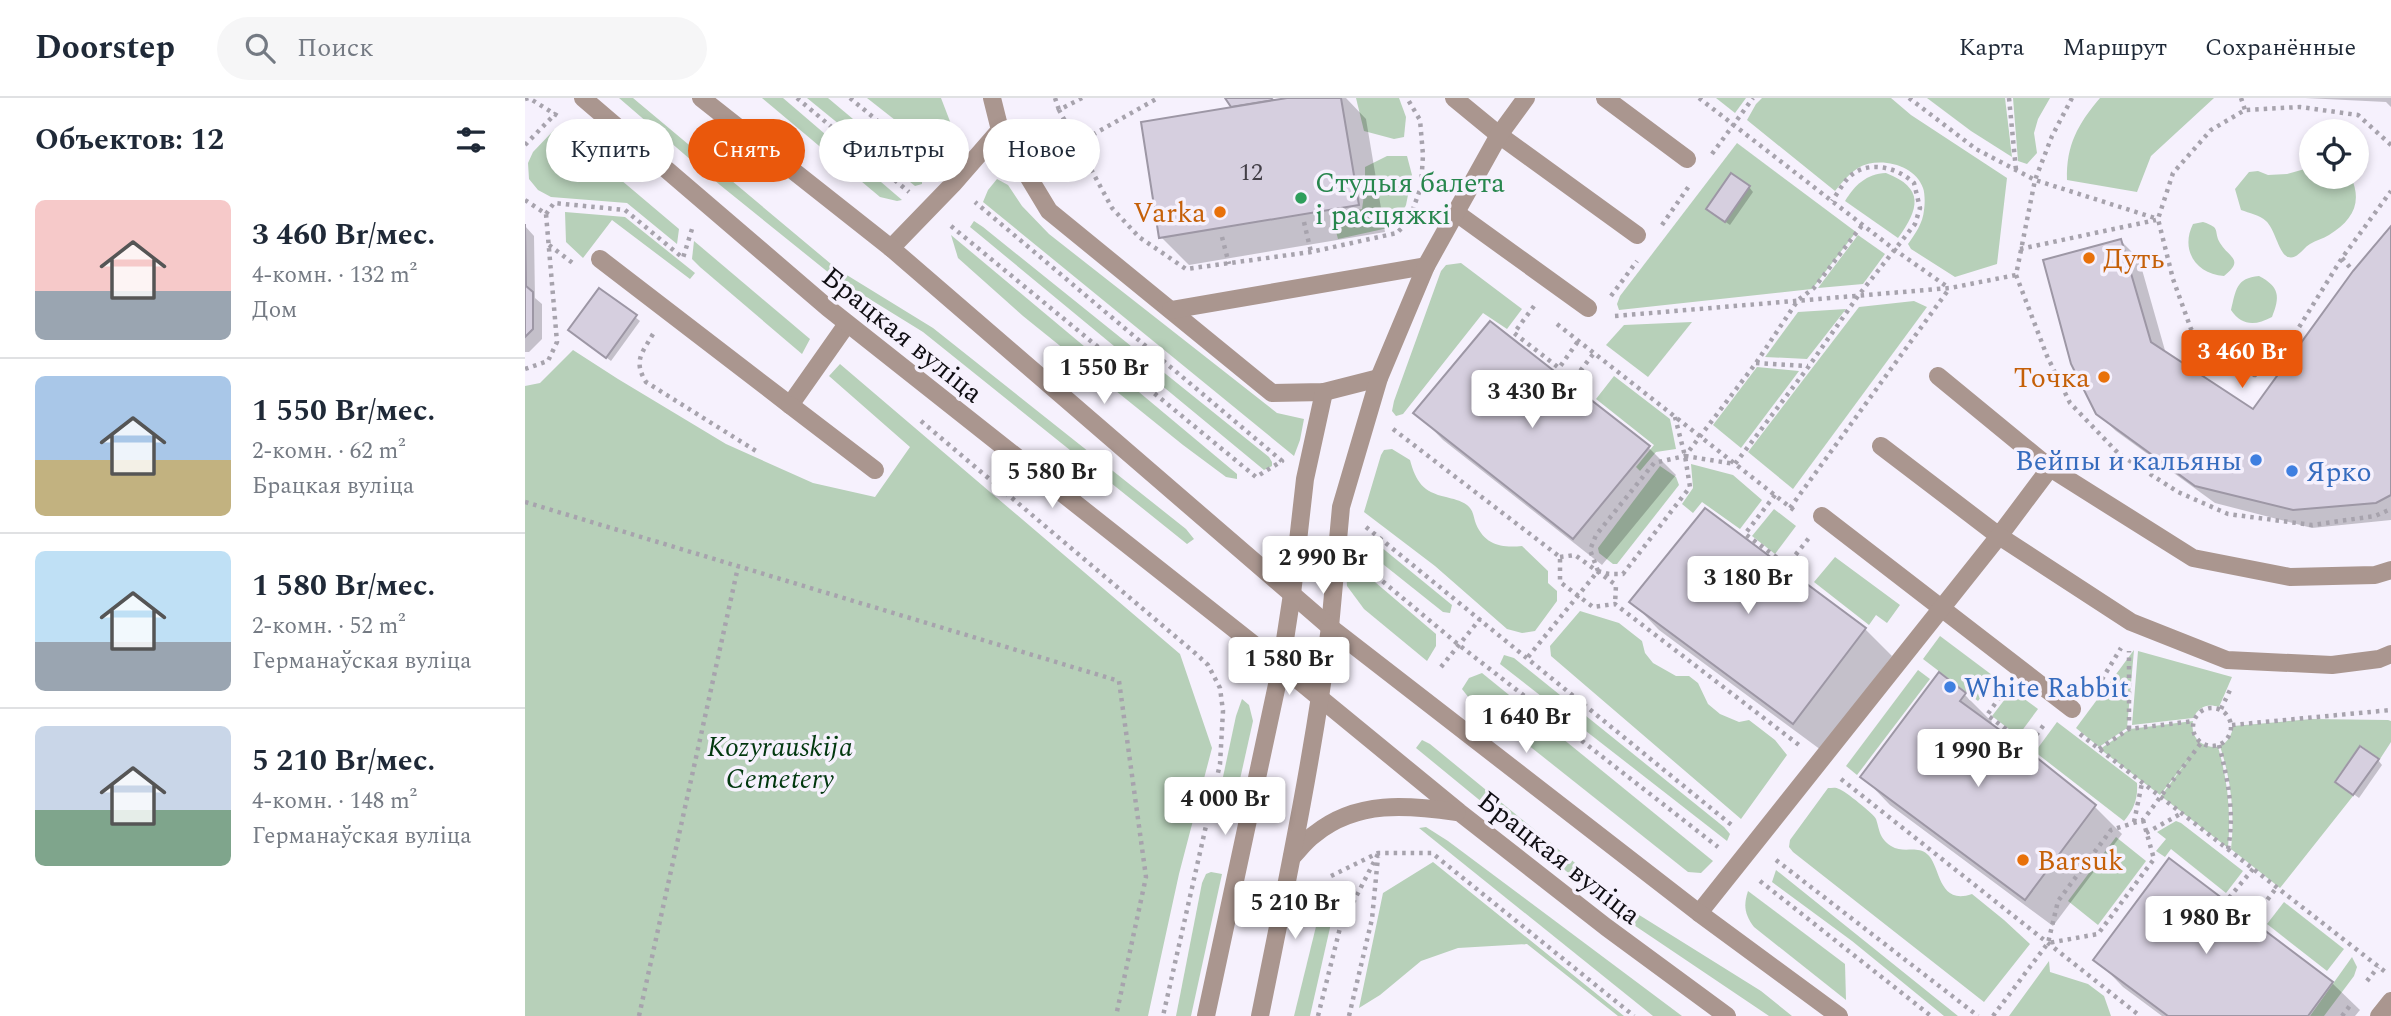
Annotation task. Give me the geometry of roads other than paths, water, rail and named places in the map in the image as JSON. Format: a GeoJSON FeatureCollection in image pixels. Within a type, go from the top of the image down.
{"type":"FeatureCollection","features":[{"type":"Feature","properties":{"kind":"street","name":"Брацкая вуліца"},"geometry":{"type":"LineString","coordinates":[[583,98],[847,324],[1281,666],[1459,812],[1606,927],[1727,1016]]}},
{"type":"Feature","properties":{"kind":"street","name":"Брацкая вуліца"},"geometry":{"type":"LineString","coordinates":[[701,98],[891,248],[1330,627],[1699,913],[1839,1016]]}},
{"type":"Feature","properties":{"kind":"street"},"geometry":{"type":"LineString","coordinates":[[992,98],[997,119]]}},
{"type":"Feature","properties":{"kind":"street"},"geometry":{"type":"LineString","coordinates":[[1454,98],[1499,135],[1637,235]]}},
{"type":"Feature","properties":{"kind":"street"},"geometry":{"type":"LineString","coordinates":[[1260,1016],[1292,858],[1320,698],[1330,627],[1341,507],[1379,378],[1426,265],[1499,135],[1527,98]]}},
{"type":"Feature","properties":{"kind":"street"},"geometry":{"type":"LineString","coordinates":[[1605,98],[1687,159]]}},
{"type":"Feature","properties":{"kind":"street"},"geometry":{"type":"LineString","coordinates":[[891,248],[983,149]]}},
{"type":"Feature","properties":{"kind":"street"},"geometry":{"type":"LineString","coordinates":[[1031,182],[1049,211],[1272,393],[1324,392],[1379,378]]}},
{"type":"Feature","properties":{"kind":"street"},"geometry":{"type":"LineString","coordinates":[[1455,212],[1588,308]]}},
{"type":"Feature","properties":{"kind":"street"},"geometry":{"type":"LineString","coordinates":[[600,259],[875,470]]}},
{"type":"Feature","properties":{"kind":"street"},"geometry":{"type":"LineString","coordinates":[[1171,310],[1426,265]]}},
{"type":"Feature","properties":{"kind":"street"},"geometry":{"type":"LineString","coordinates":[[790,405],[847,324]]}},
{"type":"Feature","properties":{"kind":"street"},"geometry":{"type":"LineString","coordinates":[[1938,376],[2050,468],[2193,558],[2290,577],[2375,575],[2391,570]]}},
{"type":"Feature","properties":{"kind":"street"},"geometry":{"type":"LineString","coordinates":[[1206,1016],[1281,666],[1305,480],[1324,392]]}},
{"type":"Feature","properties":{"kind":"street"},"geometry":{"type":"LineString","coordinates":[[1881,446],[1999,536],[2130,629],[2227,660],[2244,662],[2332,665],[2379,659],[2391,654]]}},
{"type":"Feature","properties":{"kind":"street"},"geometry":{"type":"LineString","coordinates":[[1699,913],[2050,468]]}},
{"type":"Feature","properties":{"kind":"street"},"geometry":{"type":"LineString","coordinates":[[1822,516],[1940,607],[2079,706]]}},
{"type":"Feature","properties":{"kind":"street"},"geometry":{"type":"LineString","coordinates":[[1292,858],[1314,834],[1337,820],[1363,811],[1393,805],[1459,812]]}},
{"type":"Feature","properties":{"kind":"street"},"geometry":{"type":"LineString","coordinates":[[2379,1016],[2391,1001]]}},
{"type":"Feature","properties":{"kind":"place","name":"Студыя балета і расцяжкі"},"geometry":{"type":"Point","coordinates":[1301,198]}},
{"type":"Feature","properties":{"kind":"place","name":"Varka"},"geometry":{"type":"Point","coordinates":[1220,212]}},
{"type":"Feature","properties":{"kind":"place","name":"Дуть"},"geometry":{"type":"Point","coordinates":[2089,258]}},
{"type":"Feature","properties":{"kind":"place","name":"Точка"},"geometry":{"type":"Point","coordinates":[2104,377]}},
{"type":"Feature","properties":{"kind":"place","name":"Вейпы и кальяны"},"geometry":{"type":"Point","coordinates":[2256,460]}},
{"type":"Feature","properties":{"kind":"place","name":"Ярко"},"geometry":{"type":"Point","coordinates":[2292,471]}},
{"type":"Feature","properties":{"kind":"place","name":"White Rabbit"},"geometry":{"type":"Point","coordinates":[1950,687]}},
{"type":"Feature","properties":{"kind":"place","name":"Barsuk"},"geometry":{"type":"Point","coordinates":[2023,860]}},
{"type":"Feature","properties":{"kind":"park label","name":"Kozyrauskija Cemetery"},"geometry":{"type":"Point","coordinates":[780,762]}}]}
